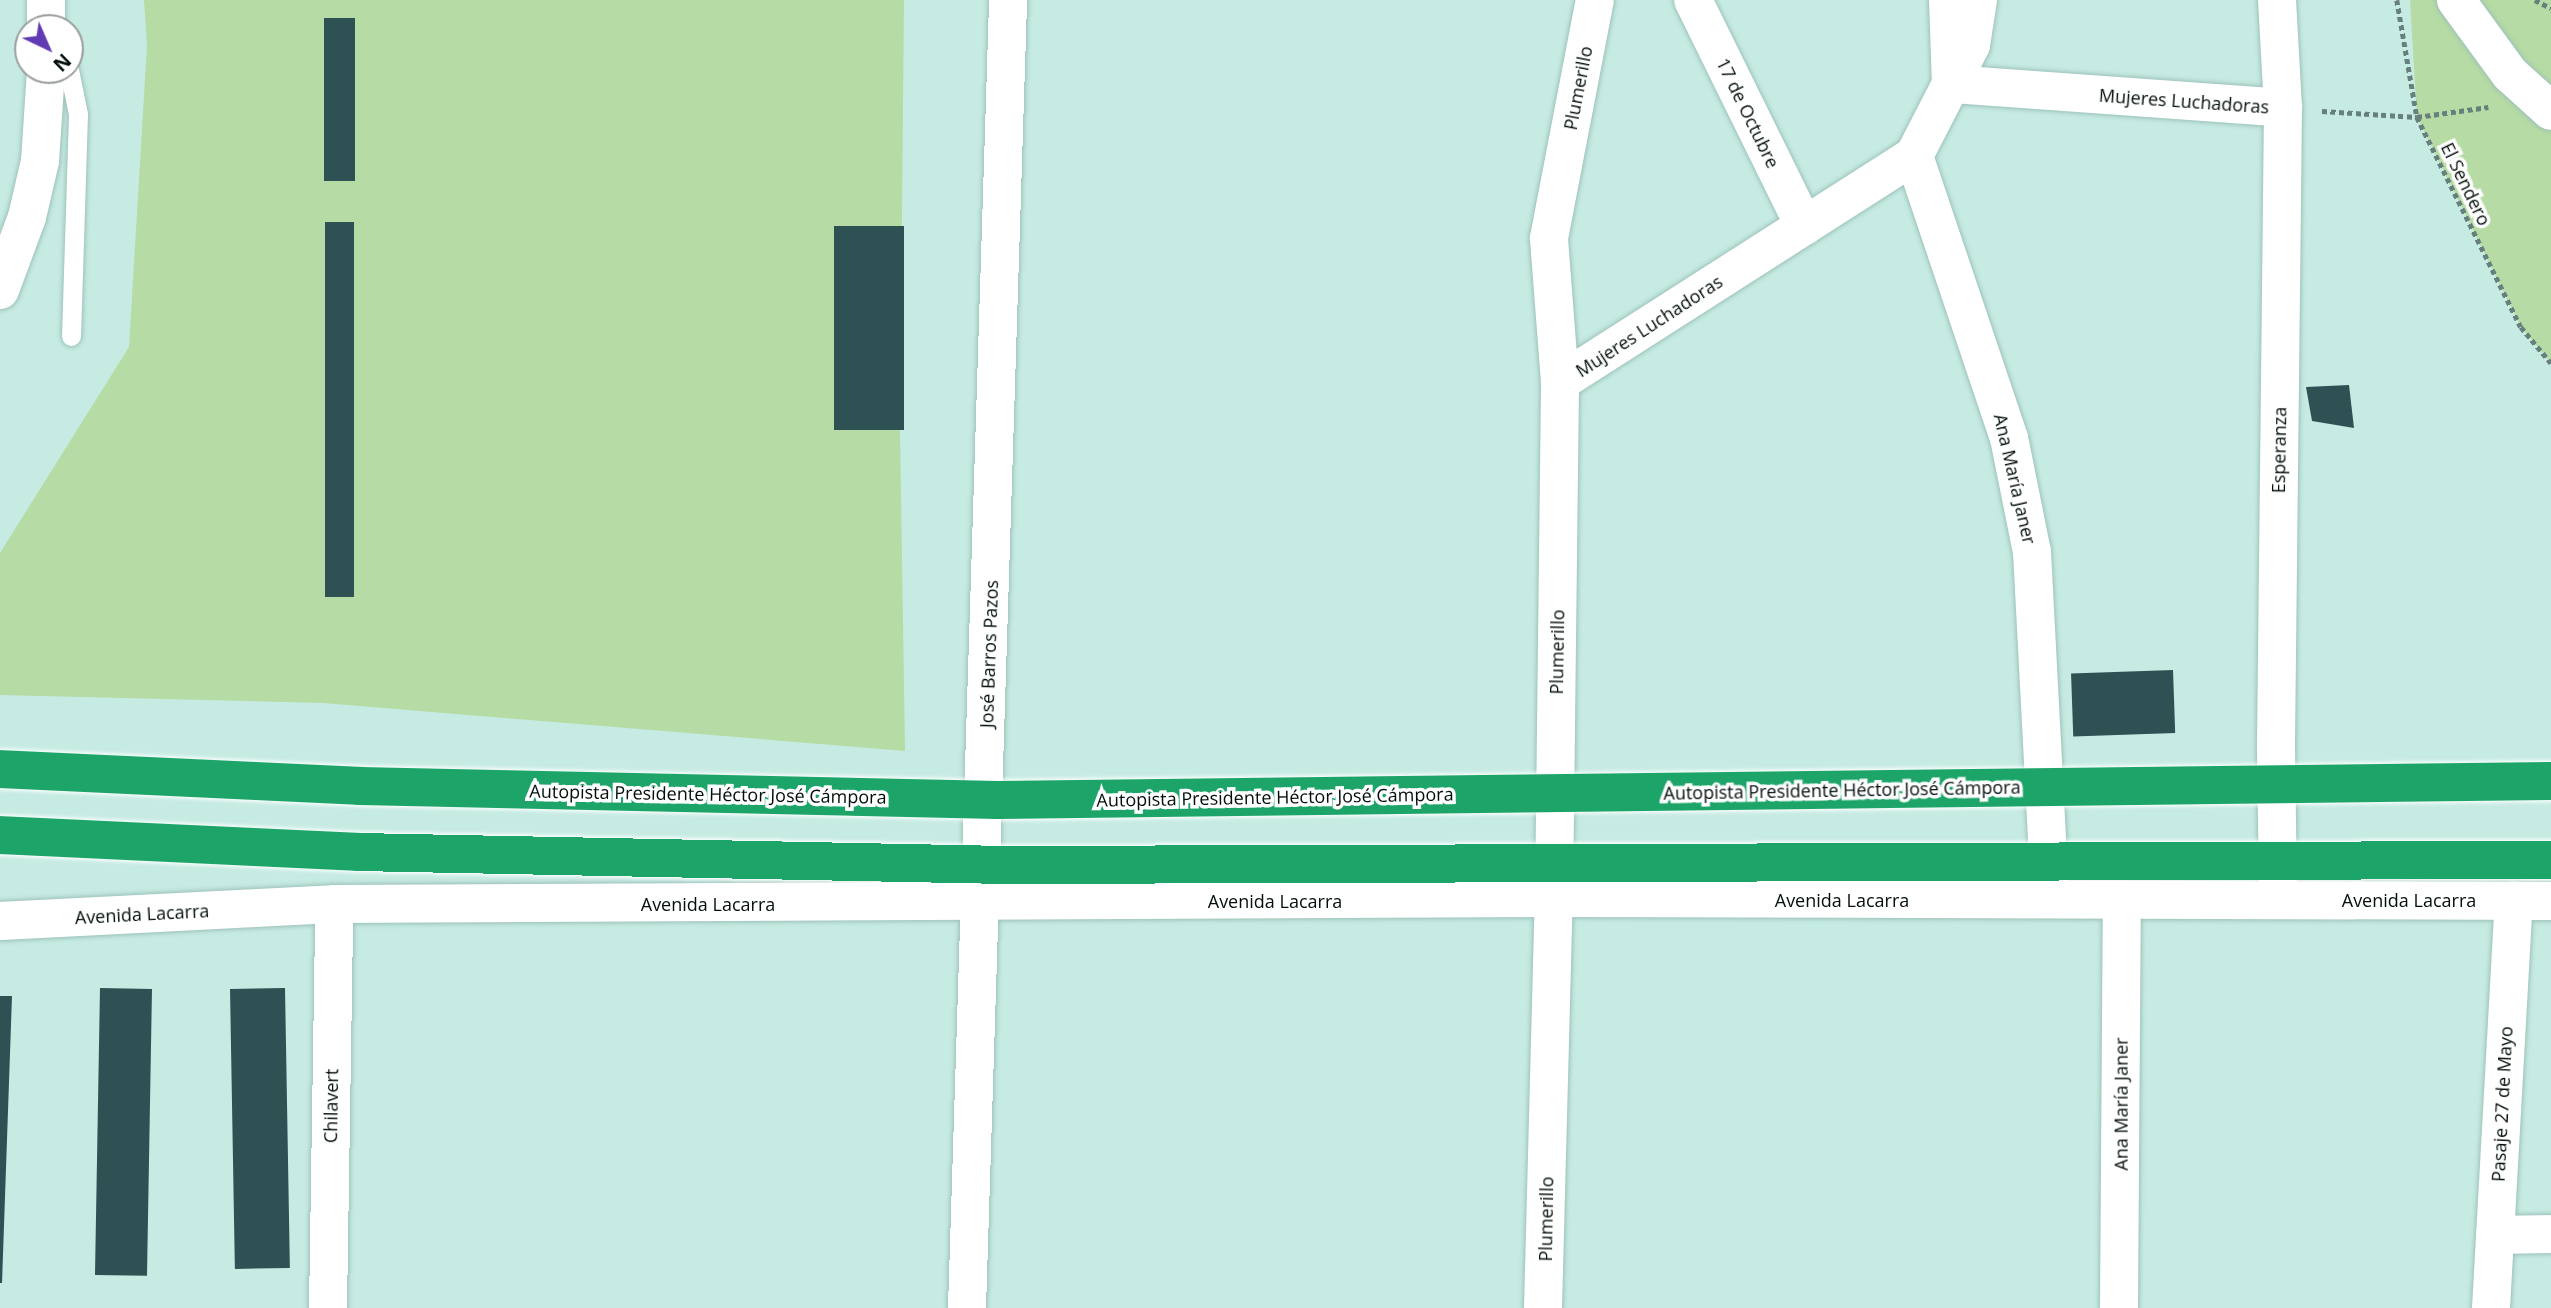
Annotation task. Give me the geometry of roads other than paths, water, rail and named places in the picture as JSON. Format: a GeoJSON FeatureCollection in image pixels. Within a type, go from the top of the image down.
{"type":"FeatureCollection","features":[{"type":"Feature","properties":{"kind":"highway","name":"Autopista Presidente Héctor José Cámpora"},"geometry":{"type":"LineString","coordinates":[[0,769],[360,786],[998,800],[2551,781]]}},
{"type":"Feature","properties":{"kind":"highway"},"geometry":{"type":"LineString","coordinates":[[0,835],[358,852],[1005,865],[2551,860]]}},
{"type":"Feature","properties":{"kind":"street","name":"José Barros Pazos"},"geometry":{"type":"LineString","coordinates":[[967,1308],[1008,0]]}},
{"type":"Feature","properties":{"kind":"street","name":"Plumerillo"},"geometry":{"type":"LineString","coordinates":[[1544,1308],[1560,382],[1549,238],[1595,0]]}},
{"type":"Feature","properties":{"kind":"street","name":"17 de Octubre"},"geometry":{"type":"LineString","coordinates":[[1693,0],[1804,226]]}},
{"type":"Feature","properties":{"kind":"street"},"geometry":{"type":"LineString","coordinates":[[1948,0],[1951,84]]}},
{"type":"Feature","properties":{"kind":"street"},"geometry":{"type":"LineString","coordinates":[[1914,156],[1971,45],[1978,0]]}},
{"type":"Feature","properties":{"kind":"street","name":"Esperanza"},"geometry":{"type":"LineString","coordinates":[[2277,0],[2283,108],[2276,749],[2278,900]]}},
{"type":"Feature","properties":{"kind":"street"},"geometry":{"type":"LineString","coordinates":[[2456,0],[2510,74],[2551,111]]}},
{"type":"Feature","properties":{"kind":"street"},"geometry":{"type":"LineString","coordinates":[[0,290],[27,217],[40,162],[45,84]]}},
{"type":"Feature","properties":{"kind":"street","name":"Mujeres Luchadoras"},"geometry":{"type":"LineString","coordinates":[[1951,84],[2283,108]]}},
{"type":"Feature","properties":{"kind":"street","name":"Mujeres Luchadoras"},"geometry":{"type":"LineString","coordinates":[[1560,382],[1914,156]]}},
{"type":"Feature","properties":{"kind":"street","name":"Ana María Janer"},"geometry":{"type":"LineString","coordinates":[[1914,156],[2009,438],[2032,552],[2050,902]]}},
{"type":"Feature","properties":{"kind":"street","name":"Avenida Lacarra"},"geometry":{"type":"LineString","coordinates":[[0,921],[334,904],[981,903],[1553,898],[2050,902],[2551,901]]}},
{"type":"Feature","properties":{"kind":"street","name":"Ana María Janer"},"geometry":{"type":"LineString","coordinates":[[2119,1308],[2122,900]]}},
{"type":"Feature","properties":{"kind":"street","name":"Pasaje 27 de Mayo"},"geometry":{"type":"LineString","coordinates":[[2491,1308],[2514,901]]}},
{"type":"Feature","properties":{"kind":"street","name":"Chilavert"},"geometry":{"type":"LineString","coordinates":[[328,1308],[334,904]]}},
{"type":"Feature","properties":{"kind":"street"},"geometry":{"type":"LineString","coordinates":[[2495,1235],[2551,1234]]}},
{"type":"Feature","properties":{"kind":"lane"},"geometry":{"type":"LineString","coordinates":[[72,84],[78,114],[72,336]]}}]}
